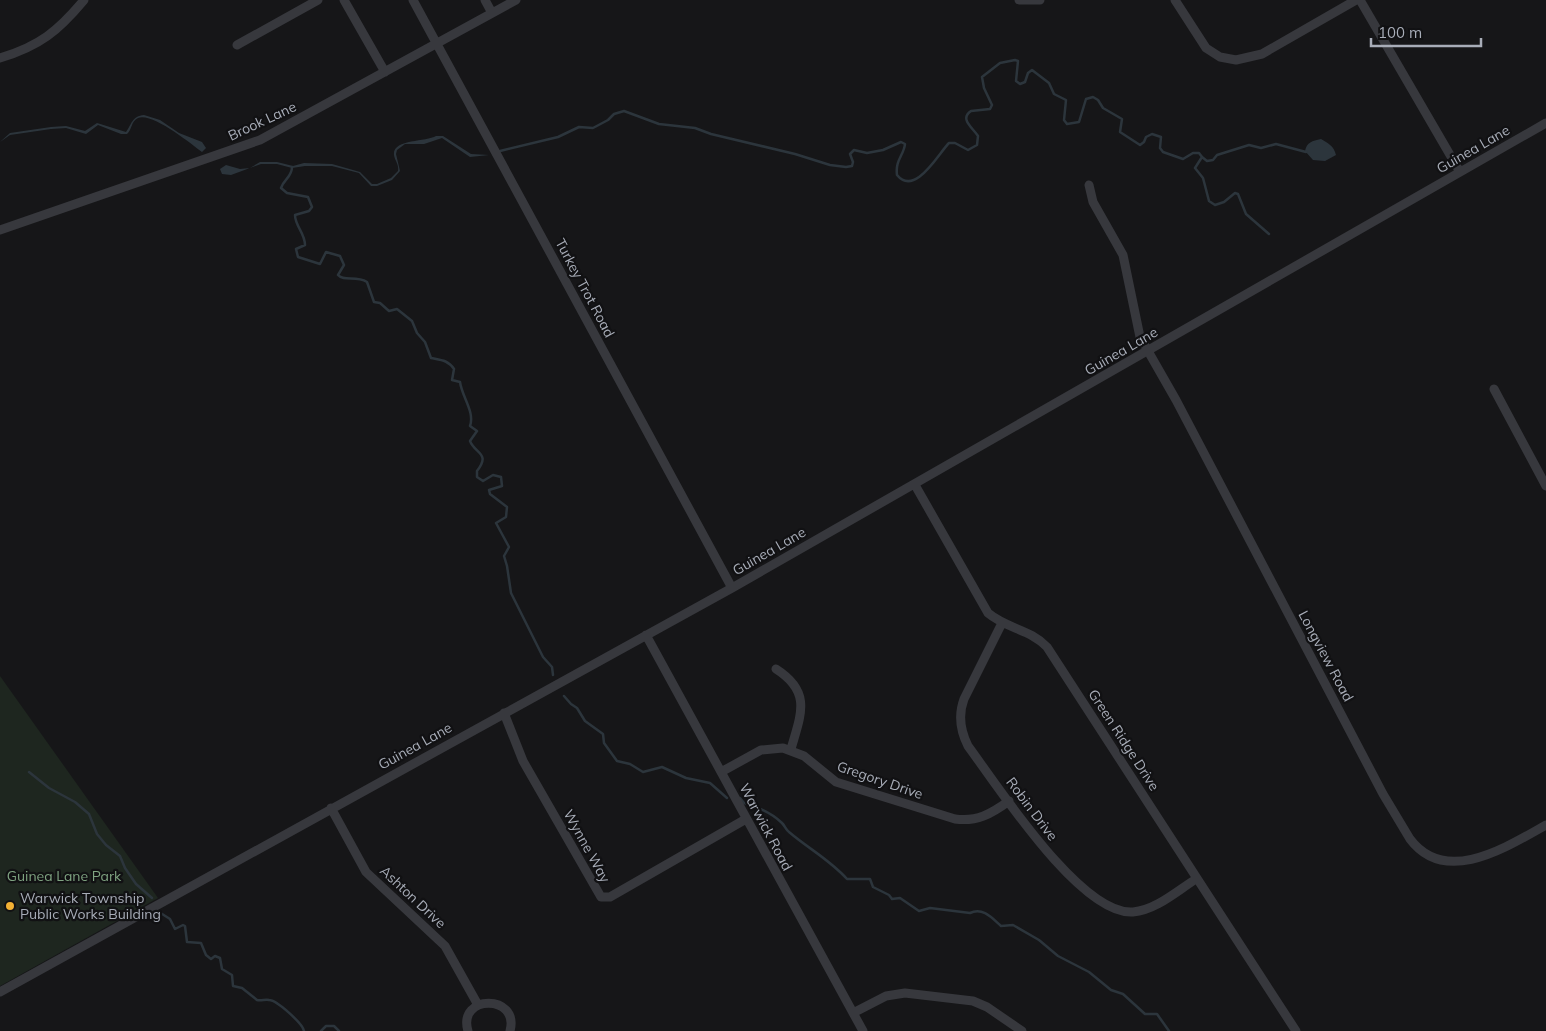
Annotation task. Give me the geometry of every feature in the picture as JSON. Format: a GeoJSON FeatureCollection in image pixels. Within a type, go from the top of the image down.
{"type":"FeatureCollection","features":[{"type":"Feature","properties":{"kind":"street"},"geometry":{"type":"LineString","coordinates":[[0,58],[26,49],[48,37],[65,22],[84,0]]}},
{"type":"Feature","properties":{"kind":"street"},"geometry":{"type":"LineString","coordinates":[[237,45],[318,0]]}},
{"type":"Feature","properties":{"kind":"street"},"geometry":{"type":"LineString","coordinates":[[344,0],[385,72]]}},
{"type":"Feature","properties":{"kind":"street","name":"Turkey Trot Road"},"geometry":{"type":"LineString","coordinates":[[413,0],[732,588]]}},
{"type":"Feature","properties":{"kind":"street"},"geometry":{"type":"LineString","coordinates":[[485,0],[492,13]]}},
{"type":"Feature","properties":{"kind":"street","name":"Brook Lane"},"geometry":{"type":"LineString","coordinates":[[0,230],[251,144],[516,0]]}},
{"type":"Feature","properties":{"kind":"street"},"geometry":{"type":"LineString","coordinates":[[1019,0],[1040,0]]}},
{"type":"Feature","properties":{"kind":"street"},"geometry":{"type":"LineString","coordinates":[[1175,0],[1206,48],[1220,57],[1236,60],[1262,54],[1356,0]]}},
{"type":"Feature","properties":{"kind":"street"},"geometry":{"type":"LineString","coordinates":[[1360,0],[1460,172]]}},
{"type":"Feature","properties":{"kind":"street","name":"Guinea Lane"},"geometry":{"type":"LineString","coordinates":[[0,992],[732,588],[1546,123]]}},
{"type":"Feature","properties":{"kind":"street","name":"Longview Road"},"geometry":{"type":"LineString","coordinates":[[1090,185],[1093,202],[1123,254],[1137,329],[1383,794],[1415,846],[1441,859],[1469,861],[1504,848],[1546,825]]}},
{"type":"Feature","properties":{"kind":"street"},"geometry":{"type":"LineString","coordinates":[[1494,389],[1546,486]]}},
{"type":"Feature","properties":{"kind":"street","name":"Green Ridge Drive"},"geometry":{"type":"LineString","coordinates":[[915,484],[988,613],[1002,623],[1032,633],[1047,647],[1296,1031]]}},
{"type":"Feature","properties":{"kind":"street","name":"Robin Drive"},"geometry":{"type":"LineString","coordinates":[[1002,623],[964,699],[960,721],[968,746],[1044,849],[1098,901],[1113,909],[1132,912],[1152,908],[1196,879]]}},
{"type":"Feature","properties":{"kind":"street","name":"Warwick Road"},"geometry":{"type":"LineString","coordinates":[[646,635],[862,1031]]}},
{"type":"Feature","properties":{"kind":"street"},"geometry":{"type":"LineString","coordinates":[[721,772],[761,750],[770,748],[791,749],[800,717],[801,697],[791,678],[776,669]]}},
{"type":"Feature","properties":{"kind":"street","name":"Wynne Way"},"geometry":{"type":"LineString","coordinates":[[504,713],[524,761],[601,897],[610,897],[746,819]]}},
{"type":"Feature","properties":{"kind":"street","name":"Gregory Drive"},"geometry":{"type":"LineString","coordinates":[[791,749],[804,756],[836,782],[955,819],[973,820],[982,818],[1009,801]]}},
{"type":"Feature","properties":{"kind":"street","name":"Ashton Drive"},"geometry":{"type":"LineString","coordinates":[[331,808],[366,872],[445,946],[478,1005]]}},
{"type":"Feature","properties":{"kind":"street"},"geometry":{"type":"LineString","coordinates":[[853,1014],[886,996],[905,993],[973,1001],[987,1007],[1022,1031]]}},
{"type":"Feature","properties":{"kind":"street"},"geometry":{"type":"LineString","coordinates":[[468,1031],[467,1018],[478,1005],[490,1002],[504,1008],[512,1023],[510,1031]]}},
{"type":"Feature","properties":{"kind":"green space","name":"Guinea Lane Park"},"geometry":{"type":"Polygon","coordinates":[[[0,676],[158,898],[0,986],[0,676]]]}},
{"type":"Feature","properties":{"kind":"shaded area"},"geometry":{"type":"Polygon","coordinates":[[[144,115],[160,120],[179,133],[202,142],[206,148],[202,152],[171,129],[144,117],[136,119],[127,134],[121,134],[98,125],[86,134],[66,128],[51,129],[10,135],[0,142],[10,133],[66,126],[85,131],[97,123],[126,132],[137,117],[144,115]]]}},
{"type":"Feature","properties":{"kind":"shaded area"},"geometry":{"type":"Polygon","coordinates":[[[443,136],[471,154],[489,155],[470,157],[442,138],[424,144],[405,144],[397,150],[396,154],[400,171],[392,180],[377,186],[371,186],[359,173],[332,166],[292,168],[277,164],[261,164],[231,175],[222,174],[220,169],[226,165],[240,169],[250,168],[260,162],[277,162],[293,166],[304,163],[332,164],[360,172],[372,184],[377,184],[391,178],[398,171],[394,155],[398,146],[411,142],[431,138],[443,136]]]}},
{"type":"Feature","properties":{"kind":"shaded area"},"geometry":{"type":"Polygon","coordinates":[[[1321,139],[1332,147],[1336,155],[1325,161],[1313,160],[1305,151],[1306,148],[1310,142],[1321,139]]]}},
{"type":"Feature","properties":{"kind":"waterway"},"geometry":{"type":"LineString","coordinates":[[500,151],[558,137],[579,127],[593,128],[608,120],[614,114],[624,111],[659,124],[695,128],[711,134],[795,154],[830,165],[846,167],[852,166],[853,162],[850,154],[854,150],[867,153],[883,150],[901,142],[905,144],[897,165],[897,175],[904,180],[911,181],[926,171],[949,143],[955,143],[968,150],[977,145],[978,136],[968,124],[966,117],[971,111],[990,109],[992,105],[984,88],[982,77],[1000,63],[1015,60],[1018,61],[1016,81],[1020,84],[1025,82],[1028,73],[1032,70],[1049,83],[1054,94],[1066,100],[1064,120],[1067,124],[1079,122],[1086,99],[1093,97],[1098,100],[1103,108],[1122,119],[1120,132],[1140,145],[1146,137],[1152,134],[1161,137],[1160,148],[1163,152],[1183,159],[1193,153],[1199,153],[1202,157],[1195,168],[1203,178],[1209,201],[1215,205],[1224,202],[1235,193],[1238,194],[1246,214],[1269,234]]}},
{"type":"Feature","properties":{"kind":"waterway"},"geometry":{"type":"LineString","coordinates":[[1202,157],[1207,161],[1213,160],[1217,155],[1249,145],[1261,148],[1276,144],[1306,152]]}},
{"type":"Feature","properties":{"kind":"waterway"},"geometry":{"type":"LineString","coordinates":[[292,167],[291,173],[281,188],[287,193],[308,197],[312,207],[309,211],[295,215],[305,241],[305,245],[296,249],[298,257],[320,264],[326,252],[340,256],[344,265],[338,275],[344,278],[359,279],[367,282],[374,302],[380,303],[389,311],[397,309],[412,321],[417,333],[425,342],[431,358],[447,362],[454,369],[452,380],[460,382],[470,410],[470,426],[477,431],[470,441],[481,454],[483,461],[477,471],[477,477],[483,481],[493,475],[501,477],[502,486],[489,490],[490,494],[507,507],[506,517],[496,523],[509,547],[504,556],[511,593],[543,657],[552,667],[553,675]]}},
{"type":"Feature","properties":{"kind":"waterway"},"geometry":{"type":"LineString","coordinates":[[564,696],[577,708],[585,721],[603,734],[604,743],[617,761],[630,764],[643,772],[662,767],[686,778],[710,783],[727,798]]}},
{"type":"Feature","properties":{"kind":"waterway"},"geometry":{"type":"LineString","coordinates":[[29,772],[49,788],[75,802],[89,814],[97,834],[106,845],[120,856],[125,868],[136,884],[152,898]]}},
{"type":"Feature","properties":{"kind":"waterway"},"geometry":{"type":"LineString","coordinates":[[740,798],[744,803],[759,808],[773,816],[788,831],[834,866],[847,879],[870,879],[873,887],[889,895],[892,899],[900,898],[919,911],[930,908],[970,913],[979,911],[987,914],[1001,926],[1013,925],[1039,940],[1058,956],[1089,972],[1111,990],[1123,994],[1145,1014],[1157,1014],[1169,1031]]}},
{"type":"Feature","properties":{"kind":"waterway"},"geometry":{"type":"LineString","coordinates":[[159,912],[170,919],[175,929],[183,925],[185,926],[187,942],[201,943],[206,955],[211,959],[215,956],[220,958],[222,969],[232,975],[233,986],[242,988],[257,1000],[268,1000],[278,1004],[295,1018],[304,1031]]}},
{"type":"Feature","properties":{"kind":"waterway"},"geometry":{"type":"LineString","coordinates":[[321,1031],[326,1026],[334,1026],[339,1031]]}},
{"type":"Feature","properties":{"kind":"place","name":"Warwick Township Public Works Building"},"geometry":{"type":"Point","coordinates":[10,906]}}]}
